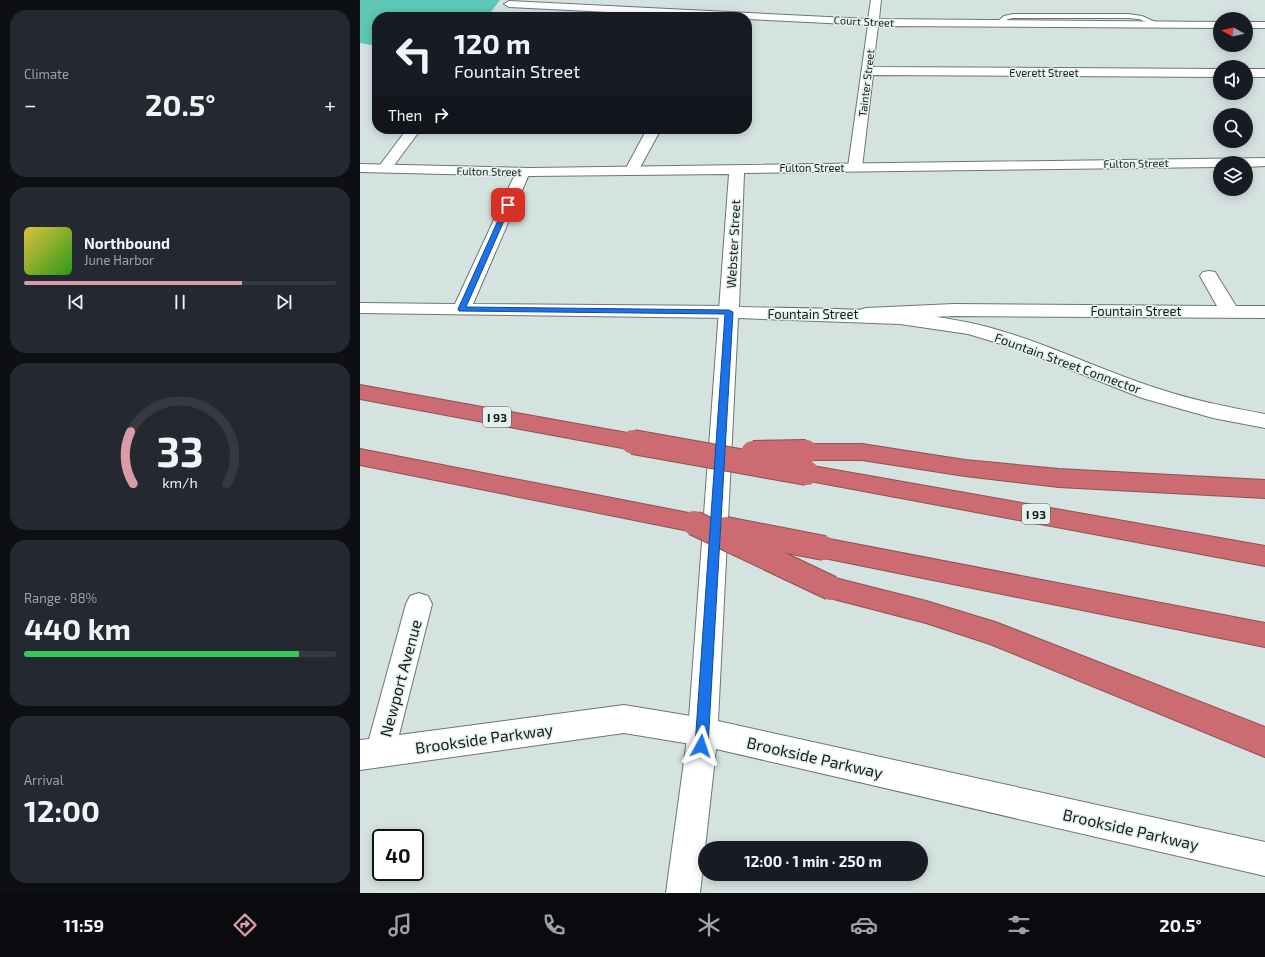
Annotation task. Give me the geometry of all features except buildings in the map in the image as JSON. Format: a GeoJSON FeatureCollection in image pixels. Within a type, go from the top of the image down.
{"type":"FeatureCollection","features":[{"type":"Feature","properties":{"kind":"highway","name":"I 93"},"geometry":{"type":"LineString","coordinates":[[360,392],[700,453],[807,462],[1265,556]]}},
{"type":"Feature","properties":{"kind":"highway"},"geometry":{"type":"LineString","coordinates":[[807,462],[862,452],[958,467],[1059,478],[1265,489]]}},
{"type":"Feature","properties":{"kind":"highway"},"geometry":{"type":"LineString","coordinates":[[360,457],[1265,635]]}},
{"type":"Feature","properties":{"kind":"highway"},"geometry":{"type":"LineString","coordinates":[[694,523],[831,588],[926,612],[994,634],[1265,742]]}},
{"type":"Feature","properties":{"kind":"street","name":"Tainter Street"},"geometry":{"type":"LineString","coordinates":[[855,167],[876,0]]}},
{"type":"Feature","properties":{"kind":"street","name":"Court Street"},"geometry":{"type":"LineString","coordinates":[[508,5],[674,12]]}},
{"type":"Feature","properties":{"kind":"street"},"geometry":{"type":"LineString","coordinates":[[554,6],[556,12]]}},
{"type":"Feature","properties":{"kind":"street","name":"Court Street"},"geometry":{"type":"LineString","coordinates":[[752,16],[873,22],[1213,25]]}},
{"type":"Feature","properties":{"kind":"street"},"geometry":{"type":"LineString","coordinates":[[1253,25],[1265,25]]}},
{"type":"Feature","properties":{"kind":"street","name":"Everett Street"},"geometry":{"type":"LineString","coordinates":[[867,71],[1213,73]]}},
{"type":"Feature","properties":{"kind":"street"},"geometry":{"type":"LineString","coordinates":[[1253,73],[1265,73]]}},
{"type":"Feature","properties":{"kind":"street"},"geometry":{"type":"LineString","coordinates":[[384,170],[410,134]]}},
{"type":"Feature","properties":{"kind":"street"},"geometry":{"type":"LineString","coordinates":[[632,170],[651,134]]}},
{"type":"Feature","properties":{"kind":"street","name":"Fulton Street"},"geometry":{"type":"LineString","coordinates":[[360,168],[384,170],[523,172],[737,169],[765,167],[1265,162]]}},
{"type":"Feature","properties":{"kind":"street","name":"Webster Street"},"geometry":{"type":"LineString","coordinates":[[683,893],[703,732],[737,169]]}},
{"type":"Feature","properties":{"kind":"street"},"geometry":{"type":"LineString","coordinates":[[462,309],[523,172]]}},
{"type":"Feature","properties":{"kind":"street"},"geometry":{"type":"LineString","coordinates":[[1209,276],[1230,312]]}},
{"type":"Feature","properties":{"kind":"street","name":"Fountain Street"},"geometry":{"type":"LineString","coordinates":[[360,308],[729,312],[820,316],[954,310],[1265,312]]}},
{"type":"Feature","properties":{"kind":"street","name":"Fountain Street Connector"},"geometry":{"type":"LineString","coordinates":[[820,316],[900,318],[970,329],[1025,345],[1101,375],[1174,401],[1265,421]]}},
{"type":"Feature","properties":{"kind":"street","name":"Newport Avenue"},"geometry":{"type":"LineString","coordinates":[[370,753],[419,604]]}},
{"type":"Feature","properties":{"kind":"street","name":"Brookside Parkway"},"geometry":{"type":"LineString","coordinates":[[370,753],[624,719],[703,732],[1265,859]]}},
{"type":"Feature","properties":{"kind":"green space"},"geometry":{"type":"Polygon","coordinates":[[[360,0],[500,0],[491,12],[372,12],[372,45],[360,43],[360,0]]]}},
{"type":"Feature","properties":{"kind":"route"},"geometry":{"type":"LineString","coordinates":[[508,205],[462,309],[729,312],[701,746]]}}]}
